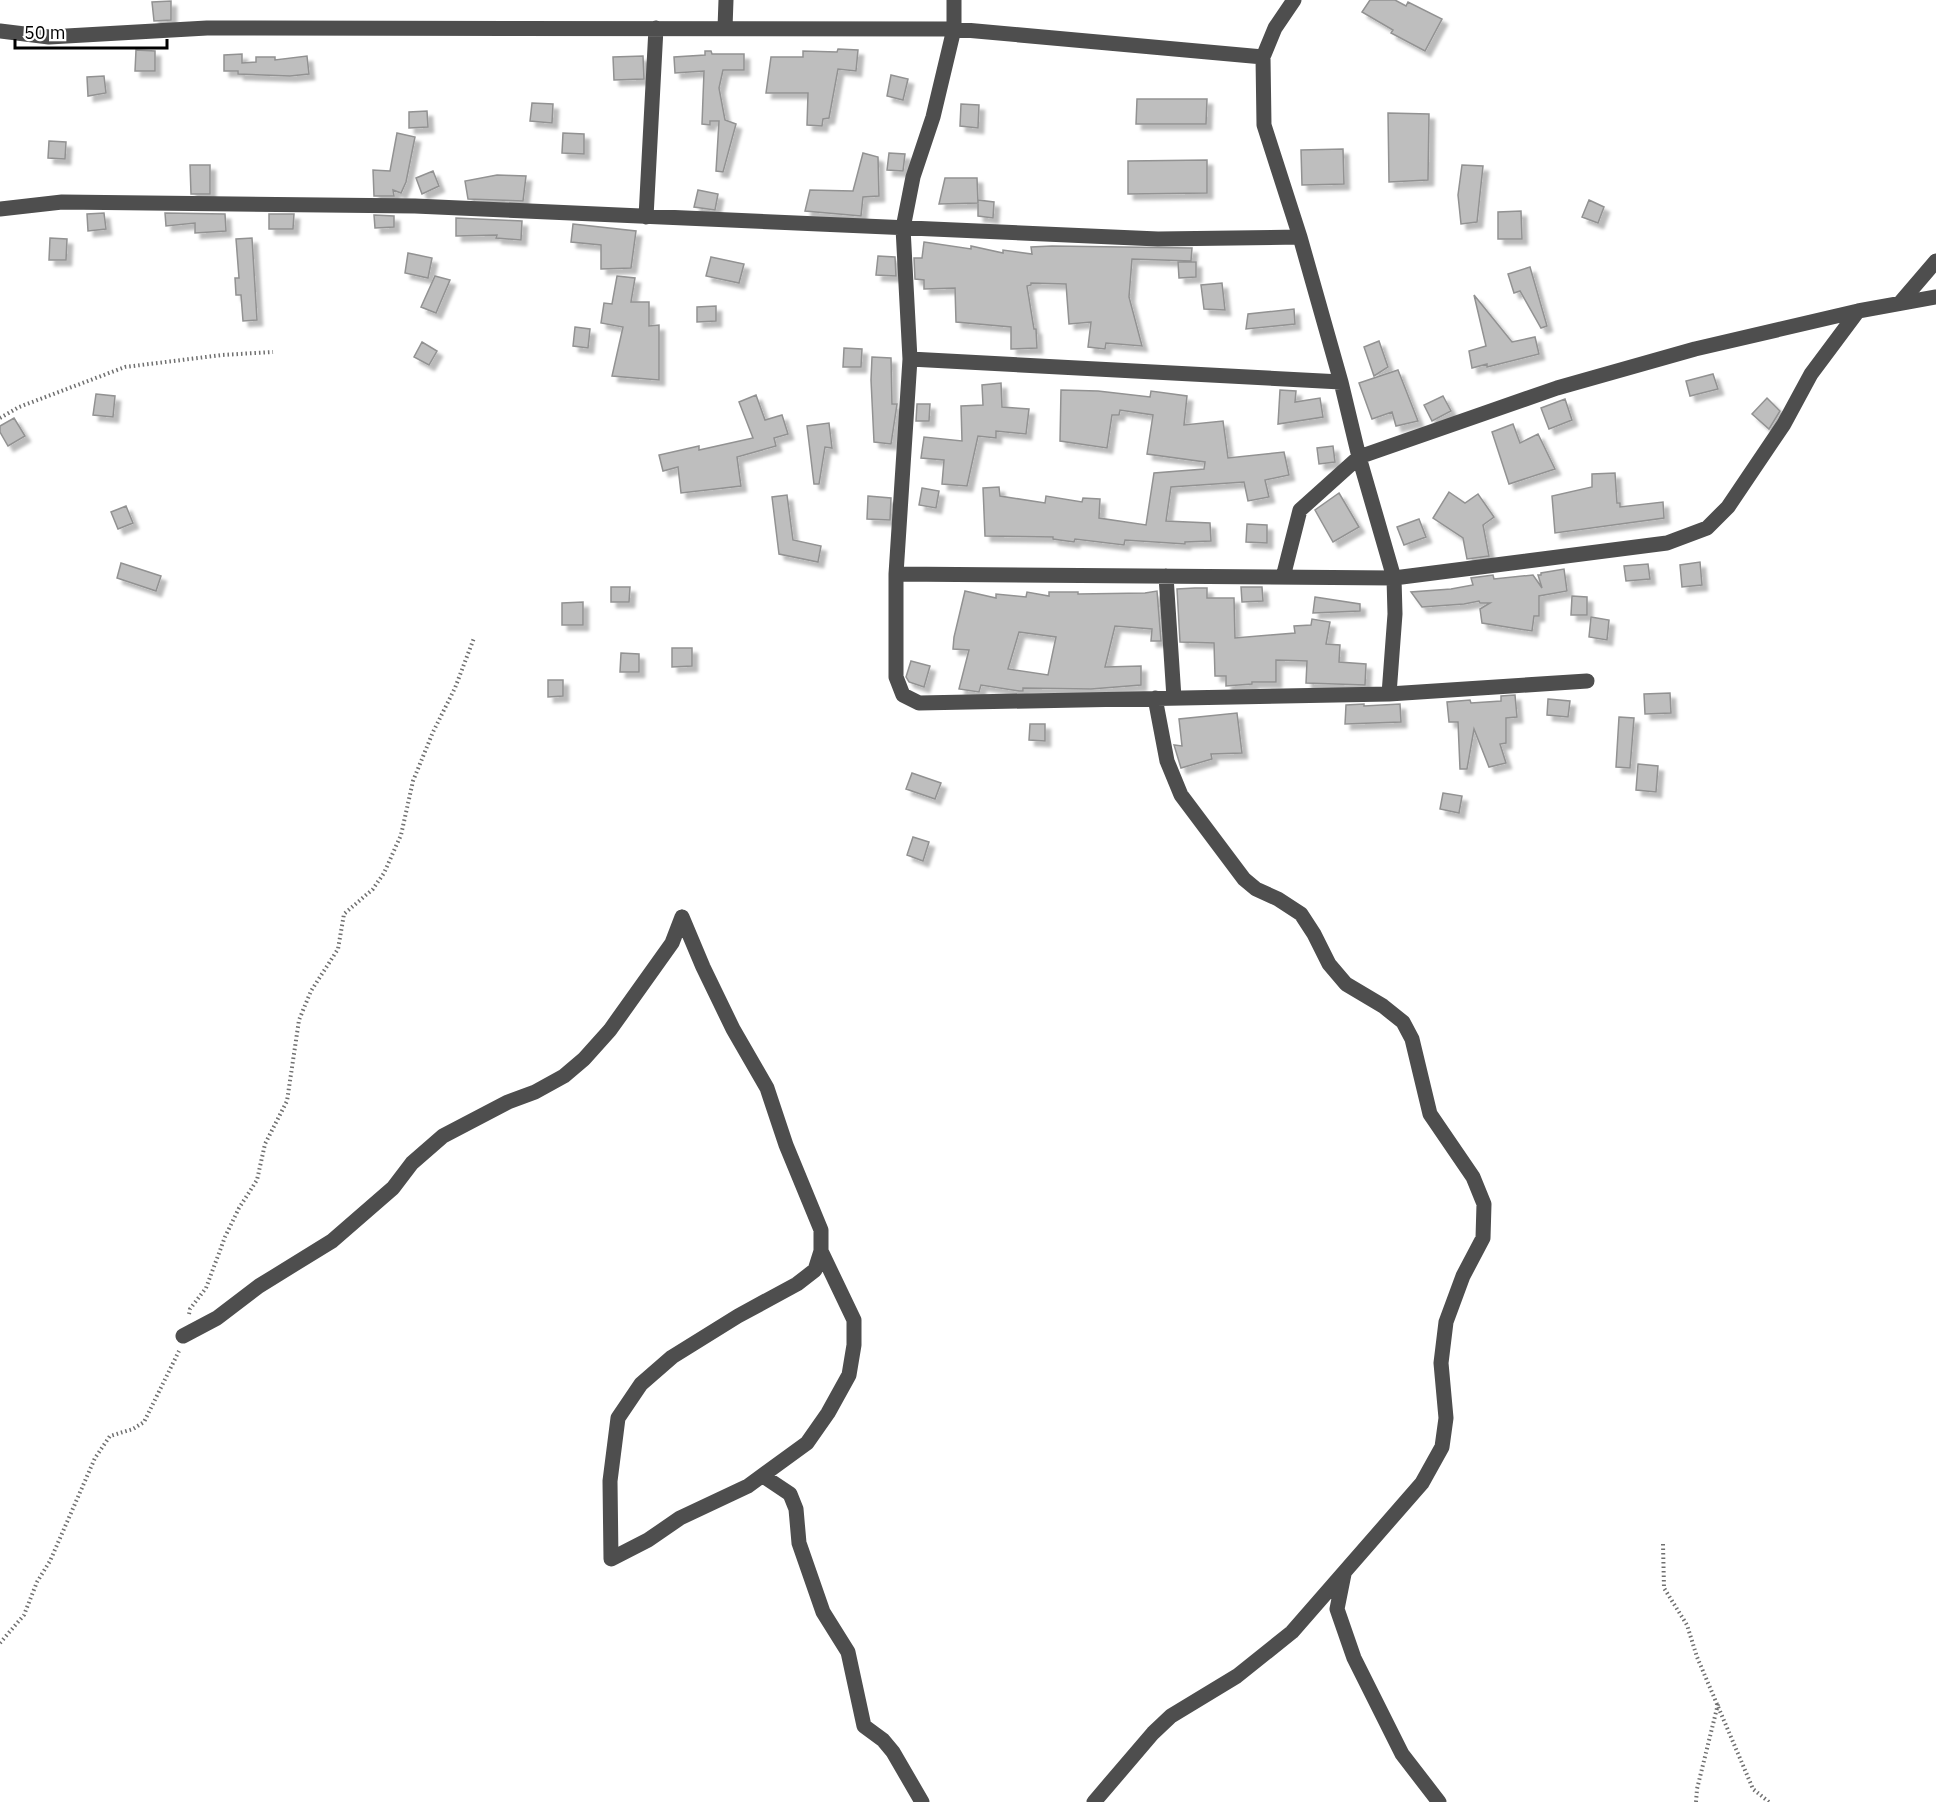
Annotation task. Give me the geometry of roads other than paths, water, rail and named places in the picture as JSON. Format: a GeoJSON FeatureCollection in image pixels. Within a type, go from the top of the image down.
{"type":"FeatureCollection","features":[{"type":"Feature","properties":{"kind":"street"},"geometry":{"type":"LineString","coordinates":[[725,28],[726,0]]}},
{"type":"Feature","properties":{"kind":"street"},"geometry":{"type":"LineString","coordinates":[[954,0],[954,28],[933,117],[914,177],[903,228],[910,360],[896,574],[896,677],[903,695],[919,703],[1389,694],[1587,681]]}},
{"type":"Feature","properties":{"kind":"street"},"geometry":{"type":"LineString","coordinates":[[1290,2],[1275,28],[1263,57],[1264,125],[1300,237],[1394,578],[1395,614],[1389,694]]}},
{"type":"Feature","properties":{"kind":"street"},"geometry":{"type":"LineString","coordinates":[[0,31],[49,37],[207,28],[954,28],[1263,57]]}},
{"type":"Feature","properties":{"kind":"street"},"geometry":{"type":"LineString","coordinates":[[646,217],[656,28]]}},
{"type":"Feature","properties":{"kind":"street"},"geometry":{"type":"LineString","coordinates":[[0,209],[62,202],[403,206],[1158,239],[1300,237]]}},
{"type":"Feature","properties":{"kind":"street"},"geometry":{"type":"LineString","coordinates":[[1900,303],[1936,261]]}},
{"type":"Feature","properties":{"kind":"street"},"geometry":{"type":"LineString","coordinates":[[1283,577],[1299,510],[1359,457],[1557,388],[1695,350],[1858,311],[1936,297]]}},
{"type":"Feature","properties":{"kind":"street"},"geometry":{"type":"LineString","coordinates":[[896,574],[1394,578],[1667,543],[1707,528],[1728,507],[1784,424],[1811,374],[1858,311]]}},
{"type":"Feature","properties":{"kind":"street"},"geometry":{"type":"LineString","coordinates":[[910,360],[1341,382]]}},
{"type":"Feature","properties":{"kind":"street"},"geometry":{"type":"LineString","coordinates":[[1166,576],[1174,698]]}},
{"type":"Feature","properties":{"kind":"street"},"geometry":{"type":"LineString","coordinates":[[1094,1802],[1153,1733],[1171,1716],[1237,1676],[1292,1632],[1386,1527],[1422,1483],[1442,1447],[1446,1418],[1441,1363],[1446,1322],[1463,1276],[1483,1238],[1484,1204],[1473,1177],[1430,1114],[1412,1039],[1403,1022],[1383,1006],[1346,984],[1329,964],[1314,934],[1300,914],[1278,899],[1256,889],[1244,879],[1181,795],[1167,761],[1155,698]]}},
{"type":"Feature","properties":{"kind":"street"},"geometry":{"type":"LineString","coordinates":[[183,1336],[217,1318],[259,1286],[332,1241],[393,1188],[412,1163],[442,1136],[508,1102],[536,1092],[564,1077],[610,1030],[672,943],[682,917],[733,1029],[766,1088],[820,1230],[821,1251],[815,1270],[797,1284],[738,1316],[672,1357],[641,1384],[618,1418],[610,1481],[611,1559],[680,1518],[748,1486],[763,1476],[807,1443],[828,1413],[849,1376],[854,1346],[854,1320],[821,1251]]}},
{"type":"Feature","properties":{"kind":"street"},"geometry":{"type":"LineString","coordinates":[[763,1476],[790,1494],[796,1509],[799,1543],[822,1612],[848,1652],[864,1726],[883,1740],[893,1752],[922,1802]]}},
{"type":"Feature","properties":{"kind":"street"},"geometry":{"type":"LineString","coordinates":[[1345,1571],[1337,1610],[1354,1658],[1402,1754],[1439,1802]]}}]}
